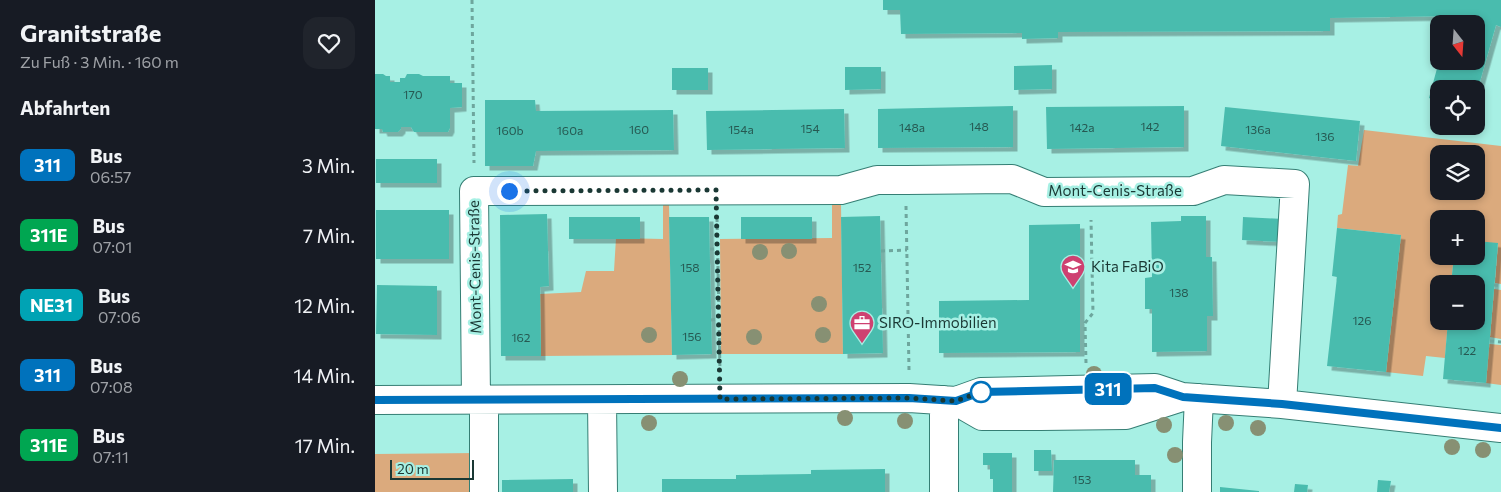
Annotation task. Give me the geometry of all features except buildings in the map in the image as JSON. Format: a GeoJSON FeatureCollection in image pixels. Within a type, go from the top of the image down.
{"type":"FeatureCollection","features":[{"type":"Feature","properties":{"kind":"street","name":"Mont-Cenis-Straße"},"geometry":{"type":"LineString","coordinates":[[485,492],[480,400],[474,191],[841,190],[877,180],[1012,180],[1044,192],[1193,191],[1224,180],[1295,184],[1282,404]]}},
{"type":"Feature","properties":{"kind":"street"},"geometry":{"type":"LineString","coordinates":[[375,400],[909,398],[950,401],[981,392],[1155,388],[1191,397],[1282,404],[1501,428]]}},
{"type":"Feature","properties":{"kind":"street"},"geometry":{"type":"LineString","coordinates":[[1191,397],[1197,442],[1197,492]]}},
{"type":"Feature","properties":{"kind":"street"},"geometry":{"type":"LineString","coordinates":[[603,400],[603,492]]}},
{"type":"Feature","properties":{"kind":"street"},"geometry":{"type":"LineString","coordinates":[[944,492],[950,401]]}},
{"type":"Feature","properties":{"kind":"path"},"geometry":{"type":"LineString","coordinates":[[472,0],[474,191]]}},
{"type":"Feature","properties":{"kind":"path"},"geometry":{"type":"LineString","coordinates":[[906,180],[909,398]]}},
{"type":"Feature","properties":{"kind":"path"},"geometry":{"type":"LineString","coordinates":[[716,190],[720,399]]}},
{"type":"Feature","properties":{"kind":"path"},"geometry":{"type":"LineString","coordinates":[[1086,353],[1085,323],[1093,313],[1091,191]]}},
{"type":"Feature","properties":{"kind":"path"},"geometry":{"type":"LineString","coordinates":[[710,250],[717,249]]}},
{"type":"Feature","properties":{"kind":"path"},"geometry":{"type":"LineString","coordinates":[[881,251],[907,250]]}},
{"type":"Feature","properties":{"kind":"path"},"geometry":{"type":"LineString","coordinates":[[1494,285],[1501,286]]}},
{"type":"Feature","properties":{"kind":"path"},"geometry":{"type":"LineString","coordinates":[[711,320],[719,319]]}},
{"type":"Feature","properties":{"kind":"path"},"geometry":{"type":"LineString","coordinates":[[882,319],[908,319]]}},
{"type":"Feature","properties":{"kind":"path"},"geometry":{"type":"LineString","coordinates":[[1080,328],[1085,328]]}},
{"type":"Feature","properties":{"kind":"path"},"geometry":{"type":"LineString","coordinates":[[1489,341],[1501,342]]}},
{"type":"Feature","properties":{"kind":"shaded area"},"geometry":{"type":"Polygon","coordinates":[[[1364,130],[1501,146],[1501,284],[1495,283],[1498,244],[1485,242],[1485,210],[1430,210],[1430,265],[1453,265],[1452,275],[1430,275],[1430,330],[1447,330],[1445,358],[1426,356],[1423,376],[1386,372],[1401,235],[1337,228],[1338,215],[1342,214],[1348,165],[1358,166],[1364,130]]]}},
{"type":"Feature","properties":{"kind":"shaded area"},"geometry":{"type":"Polygon","coordinates":[[[832,203],[841,204],[843,354],[721,354],[720,239],[832,238],[832,203]]]}},
{"type":"Feature","properties":{"kind":"shaded area"},"geometry":{"type":"Polygon","coordinates":[[[663,205],[669,205],[672,355],[541,356],[540,294],[581,292],[586,271],[614,271],[616,238],[663,239],[663,205]]]}},
{"type":"Feature","properties":{"kind":"shaded area"},"geometry":{"type":"Polygon","coordinates":[[[1494,289],[1501,290],[1501,339],[1490,337],[1494,289]]]}},
{"type":"Feature","properties":{"kind":"shaded area"},"geometry":{"type":"Polygon","coordinates":[[[1489,344],[1501,345],[1501,385],[1486,383],[1489,344]]]}},
{"type":"Feature","properties":{"kind":"shaded area"},"geometry":{"type":"Polygon","coordinates":[[[477,453],[478,492],[375,492],[375,454],[477,453]]]}},
{"type":"Feature","properties":{"kind":"bus line","name":"311"},"geometry":{"type":"LineString","coordinates":[[375,400],[909,398],[956,401],[981,392],[1155,388],[1183,397],[1282,404],[1501,428]]}},
{"type":"Feature","properties":{"kind":"place","name":"Kita FaBiO"},"geometry":{"type":"Point","coordinates":[1073,288]}},
{"type":"Feature","properties":{"kind":"place","name":"SIRO-Immobilien"},"geometry":{"type":"Point","coordinates":[862,344]}},
{"type":"Feature","properties":{"kind":"route"},"geometry":{"type":"LineString","coordinates":[[509,191],[716,190],[720,399],[909,398],[956,401],[981,392]]}}]}
